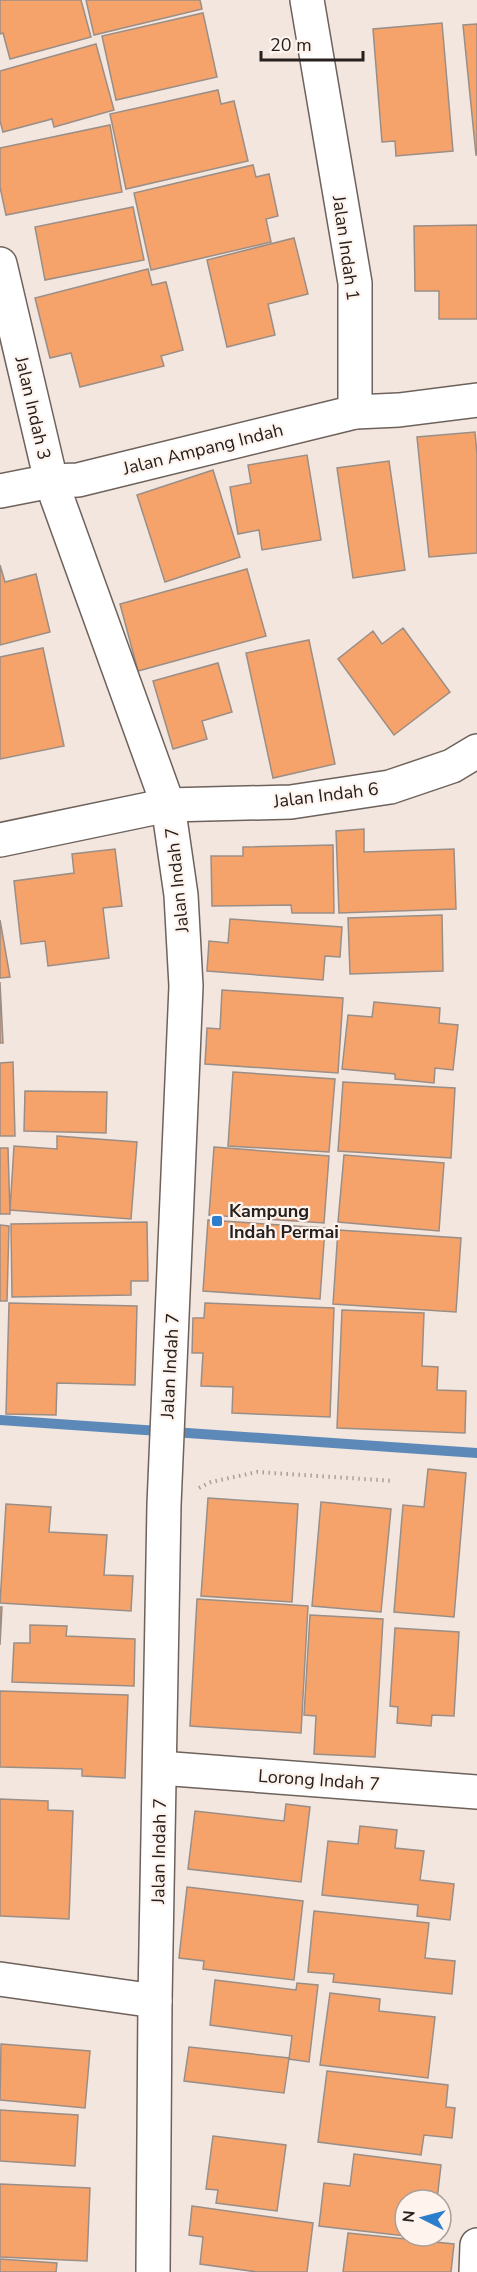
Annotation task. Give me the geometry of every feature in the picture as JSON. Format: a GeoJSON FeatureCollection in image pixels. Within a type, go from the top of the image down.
{"type":"FeatureCollection","features":[{"type":"Feature","properties":{"kind":"street","name":"Jalan Indah 1"},"geometry":{"type":"LineString","coordinates":[[307,0],[355,283],[355,412]]}},
{"type":"Feature","properties":{"kind":"street","name":"Jalan Indah 3"},"geometry":{"type":"LineString","coordinates":[[0,264],[51,481]]}},
{"type":"Feature","properties":{"kind":"street"},"geometry":{"type":"LineString","coordinates":[[355,412],[399,410],[477,400]]}},
{"type":"Feature","properties":{"kind":"street","name":"Jalan Ampang Indah"},"geometry":{"type":"LineString","coordinates":[[51,481],[78,480],[355,412]]}},
{"type":"Feature","properties":{"kind":"street"},"geometry":{"type":"LineString","coordinates":[[0,491],[51,481]]}},
{"type":"Feature","properties":{"kind":"street","name":"Jalan Indah 7"},"geometry":{"type":"LineString","coordinates":[[51,481],[168,805],[181,895],[186,986],[164,1505],[155,2001],[153,2272]]}},
{"type":"Feature","properties":{"kind":"street","name":"Jalan Indah 6"},"geometry":{"type":"LineString","coordinates":[[0,840],[168,805],[291,802],[390,787],[452,766],[477,751]]}},
{"type":"Feature","properties":{"kind":"street","name":"Lorong Indah 7"},"geometry":{"type":"LineString","coordinates":[[160,1768],[477,1792]]}},
{"type":"Feature","properties":{"kind":"street"},"geometry":{"type":"LineString","coordinates":[[0,1979],[155,2001]]}},
{"type":"Feature","properties":{"kind":"street"},"geometry":{"type":"LineString","coordinates":[[476,2272],[477,2245]]}},
{"type":"Feature","properties":{"kind":"path"},"geometry":{"type":"LineString","coordinates":[[164,1505],[212,1482],[258,1472],[394,1481]]}},
{"type":"Feature","properties":{"kind":"building"},"geometry":{"type":"Polygon","coordinates":[[[0,0],[81,0],[91,37],[10,59],[3,33],[0,34],[0,0]]]}},
{"type":"Feature","properties":{"kind":"building"},"geometry":{"type":"Polygon","coordinates":[[[86,0],[200,0],[202,9],[94,35],[86,0]]]}},
{"type":"Feature","properties":{"kind":"building"},"geometry":{"type":"Polygon","coordinates":[[[203,13],[217,77],[116,100],[102,36],[203,13]]]}},
{"type":"Feature","properties":{"kind":"building"},"geometry":{"type":"Polygon","coordinates":[[[442,23],[453,151],[396,156],[395,141],[382,142],[373,29],[442,23]]]}},
{"type":"Feature","properties":{"kind":"building"},"geometry":{"type":"Polygon","coordinates":[[[477,24],[477,155],[476,155],[463,25],[477,24]]]}},
{"type":"Feature","properties":{"kind":"building"},"geometry":{"type":"Polygon","coordinates":[[[96,44],[114,110],[54,127],[52,119],[3,132],[0,121],[0,71],[96,44]]]}},
{"type":"Feature","properties":{"kind":"building"},"geometry":{"type":"Polygon","coordinates":[[[218,90],[221,104],[234,101],[248,161],[126,189],[110,114],[218,90]]]}},
{"type":"Feature","properties":{"kind":"building"},"geometry":{"type":"Polygon","coordinates":[[[110,125],[122,192],[6,215],[0,187],[0,148],[110,125]]]}},
{"type":"Feature","properties":{"kind":"building"},"geometry":{"type":"Polygon","coordinates":[[[253,165],[256,177],[269,174],[278,216],[266,219],[271,242],[151,270],[134,193],[253,165]]]}},
{"type":"Feature","properties":{"kind":"building"},"geometry":{"type":"Polygon","coordinates":[[[133,207],[144,260],[45,280],[35,227],[133,207]]]}},
{"type":"Feature","properties":{"kind":"building"},"geometry":{"type":"Polygon","coordinates":[[[477,225],[477,319],[439,319],[439,291],[415,291],[414,226],[477,225]]]}},
{"type":"Feature","properties":{"kind":"building"},"geometry":{"type":"Polygon","coordinates":[[[294,238],[308,294],[268,304],[275,335],[227,347],[207,260],[294,238]]]}},
{"type":"Feature","properties":{"kind":"building"},"geometry":{"type":"Polygon","coordinates":[[[148,269],[152,285],[166,282],[183,350],[161,356],[164,366],[80,387],[71,353],[50,358],[35,298],[148,269]]]}},
{"type":"Feature","properties":{"kind":"building"},"geometry":{"type":"Polygon","coordinates":[[[475,432],[477,553],[429,557],[417,437],[475,432]]]}},
{"type":"Feature","properties":{"kind":"building"},"geometry":{"type":"Polygon","coordinates":[[[307,455],[321,540],[262,550],[259,530],[238,534],[230,487],[251,483],[248,465],[307,455]]]}},
{"type":"Feature","properties":{"kind":"building"},"geometry":{"type":"Polygon","coordinates":[[[389,461],[405,570],[353,578],[337,468],[389,461]]]}},
{"type":"Feature","properties":{"kind":"building"},"geometry":{"type":"Polygon","coordinates":[[[213,470],[240,557],[165,582],[137,495],[213,470]]]}},
{"type":"Feature","properties":{"kind":"building"},"geometry":{"type":"Polygon","coordinates":[[[0,565],[5,582],[36,574],[50,632],[0,645],[0,565]]]}},
{"type":"Feature","properties":{"kind":"building"},"geometry":{"type":"Polygon","coordinates":[[[247,569],[266,636],[138,671],[120,604],[247,569]]]}},
{"type":"Feature","properties":{"kind":"building"},"geometry":{"type":"Polygon","coordinates":[[[403,628],[450,692],[394,735],[338,659],[373,631],[382,644],[403,628]]]}},
{"type":"Feature","properties":{"kind":"building"},"geometry":{"type":"Polygon","coordinates":[[[309,640],[335,764],[273,778],[246,653],[309,640]]]}},
{"type":"Feature","properties":{"kind":"building"},"geometry":{"type":"Polygon","coordinates":[[[43,648],[64,746],[0,759],[0,657],[43,648]]]}},
{"type":"Feature","properties":{"kind":"building"},"geometry":{"type":"Polygon","coordinates":[[[218,663],[232,712],[202,721],[207,739],[173,749],[153,681],[218,663]]]}},
{"type":"Feature","properties":{"kind":"building"},"geometry":{"type":"Polygon","coordinates":[[[364,829],[364,852],[454,849],[456,909],[339,913],[336,831],[364,829]]]}},
{"type":"Feature","properties":{"kind":"building"},"geometry":{"type":"Polygon","coordinates":[[[333,845],[334,913],[292,913],[291,905],[212,906],[211,856],[243,856],[243,847],[333,845]]]}},
{"type":"Feature","properties":{"kind":"building"},"geometry":{"type":"Polygon","coordinates":[[[115,849],[122,906],[103,908],[109,958],[48,966],[45,941],[21,944],[14,881],[74,873],[72,854],[115,849]]]}},
{"type":"Feature","properties":{"kind":"building"},"geometry":{"type":"Polygon","coordinates":[[[442,915],[443,971],[350,974],[348,918],[442,915]]]}},
{"type":"Feature","properties":{"kind":"building"},"geometry":{"type":"Polygon","coordinates":[[[230,919],[342,927],[340,957],[325,956],[323,980],[207,971],[209,941],[228,943],[230,919]]]}},
{"type":"Feature","properties":{"kind":"building"},"geometry":{"type":"Polygon","coordinates":[[[0,920],[10,977],[0,978],[0,920]]]}},
{"type":"Feature","properties":{"kind":"building"},"geometry":{"type":"Polygon","coordinates":[[[0,982],[3,1043],[0,1043],[0,982]]]}},
{"type":"Feature","properties":{"kind":"building"},"geometry":{"type":"Polygon","coordinates":[[[222,990],[343,998],[338,1073],[205,1064],[207,1028],[220,1029],[222,990]]]}},
{"type":"Feature","properties":{"kind":"building"},"geometry":{"type":"Polygon","coordinates":[[[374,1002],[440,1008],[439,1023],[458,1025],[453,1070],[435,1068],[434,1083],[395,1079],[395,1074],[342,1069],[348,1015],[372,1017],[374,1002]]]}},
{"type":"Feature","properties":{"kind":"building"},"geometry":{"type":"Polygon","coordinates":[[[13,1062],[15,1136],[0,1136],[0,1063],[13,1062]]]}},
{"type":"Feature","properties":{"kind":"building"},"geometry":{"type":"Polygon","coordinates":[[[233,1072],[335,1079],[329,1152],[228,1146],[233,1072]]]}},
{"type":"Feature","properties":{"kind":"building"},"geometry":{"type":"Polygon","coordinates":[[[343,1082],[455,1088],[451,1158],[338,1151],[343,1082]]]}},
{"type":"Feature","properties":{"kind":"building"},"geometry":{"type":"Polygon","coordinates":[[[25,1091],[107,1092],[106,1133],[24,1131],[25,1091]]]}},
{"type":"Feature","properties":{"kind":"building"},"geometry":{"type":"Polygon","coordinates":[[[57,1136],[137,1142],[131,1219],[10,1210],[14,1146],[57,1149],[57,1136]]]}},
{"type":"Feature","properties":{"kind":"building"},"geometry":{"type":"Polygon","coordinates":[[[214,1147],[329,1156],[324,1223],[209,1215],[214,1147]]]}},
{"type":"Feature","properties":{"kind":"building"},"geometry":{"type":"Polygon","coordinates":[[[0,1148],[8,1148],[10,1214],[0,1214],[0,1148]]]}},
{"type":"Feature","properties":{"kind":"building"},"geometry":{"type":"Polygon","coordinates":[[[344,1155],[444,1163],[439,1231],[338,1222],[344,1155]]]}},
{"type":"Feature","properties":{"kind":"building"},"geometry":{"type":"Polygon","coordinates":[[[208,1220],[325,1228],[320,1299],[203,1291],[208,1220]]]}},
{"type":"Feature","properties":{"kind":"building"},"geometry":{"type":"Polygon","coordinates":[[[147,1222],[148,1281],[131,1281],[131,1295],[12,1297],[11,1224],[147,1222]]]}},
{"type":"Feature","properties":{"kind":"building"},"geometry":{"type":"Polygon","coordinates":[[[0,1225],[9,1226],[7,1301],[0,1301],[0,1225]]]}},
{"type":"Feature","properties":{"kind":"building"},"geometry":{"type":"Polygon","coordinates":[[[338,1230],[461,1238],[456,1312],[333,1304],[338,1230]]]}},
{"type":"Feature","properties":{"kind":"building"},"geometry":{"type":"Polygon","coordinates":[[[9,1303],[137,1306],[135,1385],[57,1383],[56,1415],[6,1414],[9,1303]]]}},
{"type":"Feature","properties":{"kind":"building"},"geometry":{"type":"Polygon","coordinates":[[[205,1303],[334,1308],[330,1417],[232,1413],[233,1387],[201,1386],[203,1353],[192,1353],[193,1318],[204,1318],[205,1303]]]}},
{"type":"Feature","properties":{"kind":"building"},"geometry":{"type":"Polygon","coordinates":[[[342,1310],[424,1313],[422,1366],[438,1367],[437,1390],[466,1391],[465,1433],[337,1428],[342,1310]]]}},
{"type":"Feature","properties":{"kind":"building"},"geometry":{"type":"Polygon","coordinates":[[[428,1469],[466,1473],[454,1617],[394,1612],[403,1505],[424,1507],[428,1469]]]}},
{"type":"Feature","properties":{"kind":"building"},"geometry":{"type":"Polygon","coordinates":[[[208,1498],[298,1504],[292,1602],[201,1596],[208,1498]]]}},
{"type":"Feature","properties":{"kind":"building"},"geometry":{"type":"Polygon","coordinates":[[[321,1502],[391,1509],[381,1612],[312,1606],[321,1502]]]}},
{"type":"Feature","properties":{"kind":"building"},"geometry":{"type":"Polygon","coordinates":[[[6,1504],[51,1507],[49,1532],[107,1535],[104,1575],[133,1576],[131,1611],[0,1603],[6,1504]]]}},
{"type":"Feature","properties":{"kind":"building"},"geometry":{"type":"Polygon","coordinates":[[[197,1599],[308,1606],[301,1733],[190,1726],[197,1599]]]}},
{"type":"Feature","properties":{"kind":"building"},"geometry":{"type":"Polygon","coordinates":[[[0,1607],[2,1607],[0,1645],[0,1607]]]}},
{"type":"Feature","properties":{"kind":"building"},"geometry":{"type":"Polygon","coordinates":[[[310,1615],[383,1619],[375,1757],[314,1754],[316,1716],[304,1715],[310,1615]]]}},
{"type":"Feature","properties":{"kind":"building"},"geometry":{"type":"Polygon","coordinates":[[[30,1625],[67,1626],[66,1636],[135,1639],[134,1686],[12,1682],[14,1643],[30,1643],[30,1625]]]}},
{"type":"Feature","properties":{"kind":"building"},"geometry":{"type":"Polygon","coordinates":[[[395,1628],[459,1632],[454,1716],[432,1715],[431,1726],[397,1723],[398,1707],[390,1706],[395,1628]]]}},
{"type":"Feature","properties":{"kind":"building"},"geometry":{"type":"Polygon","coordinates":[[[0,1691],[128,1695],[125,1778],[82,1776],[82,1769],[0,1767],[0,1691]]]}},
{"type":"Feature","properties":{"kind":"building"},"geometry":{"type":"Polygon","coordinates":[[[0,1799],[48,1801],[48,1810],[73,1811],[69,1919],[0,1916],[0,1799]]]}},
{"type":"Feature","properties":{"kind":"building"},"geometry":{"type":"Polygon","coordinates":[[[286,1804],[310,1807],[301,1882],[188,1869],[195,1811],[284,1821],[286,1804]]]}},
{"type":"Feature","properties":{"kind":"building"},"geometry":{"type":"Polygon","coordinates":[[[360,1826],[397,1830],[395,1848],[424,1851],[420,1880],[454,1884],[450,1920],[417,1916],[418,1905],[322,1895],[328,1841],[358,1844],[360,1826]]]}},
{"type":"Feature","properties":{"kind":"building"},"geometry":{"type":"Polygon","coordinates":[[[187,1887],[303,1901],[294,1980],[203,1969],[204,1961],[179,1958],[187,1887]]]}},
{"type":"Feature","properties":{"kind":"building"},"geometry":{"type":"Polygon","coordinates":[[[314,1911],[429,1923],[425,1958],[455,1961],[452,1994],[333,1982],[334,1974],[308,1972],[314,1911]]]}},
{"type":"Feature","properties":{"kind":"building"},"geometry":{"type":"Polygon","coordinates":[[[215,1980],[296,1990],[297,1983],[318,1985],[309,2062],[289,2059],[292,2036],[210,2025],[215,1980]]]}},
{"type":"Feature","properties":{"kind":"building"},"geometry":{"type":"Polygon","coordinates":[[[330,1993],[380,1999],[379,2011],[435,2017],[428,2078],[320,2065],[330,1993]]]}},
{"type":"Feature","properties":{"kind":"building"},"geometry":{"type":"Polygon","coordinates":[[[1,2044],[90,2051],[85,2108],[0,2100],[1,2044]]]}},
{"type":"Feature","properties":{"kind":"building"},"geometry":{"type":"Polygon","coordinates":[[[189,2047],[289,2058],[284,2093],[184,2081],[189,2047]]]}},
{"type":"Feature","properties":{"kind":"building"},"geometry":{"type":"Polygon","coordinates":[[[327,2071],[448,2085],[446,2107],[455,2108],[452,2138],[424,2135],[421,2155],[318,2142],[327,2071]]]}},
{"type":"Feature","properties":{"kind":"building"},"geometry":{"type":"Polygon","coordinates":[[[0,2110],[78,2115],[75,2166],[0,2161],[0,2110]]]}},
{"type":"Feature","properties":{"kind":"building"},"geometry":{"type":"Polygon","coordinates":[[[213,2136],[286,2145],[277,2211],[216,2203],[218,2190],[206,2189],[213,2136]]]}},
{"type":"Feature","properties":{"kind":"building"},"geometry":{"type":"Polygon","coordinates":[[[354,2154],[441,2165],[438,2188],[393,2188],[393,2235],[319,2226],[324,2183],[350,2186],[354,2154]]]}},
{"type":"Feature","properties":{"kind":"building"},"geometry":{"type":"Polygon","coordinates":[[[0,2184],[90,2188],[87,2261],[0,2257],[0,2184]]]}},
{"type":"Feature","properties":{"kind":"building"},"geometry":{"type":"Polygon","coordinates":[[[192,2206],[313,2223],[307,2272],[257,2272],[200,2264],[203,2237],[189,2235],[192,2206]]]}},
{"type":"Feature","properties":{"kind":"building"},"geometry":{"type":"Polygon","coordinates":[[[348,2233],[393,2238],[393,2248],[453,2248],[454,2244],[451,2272],[343,2272],[348,2233]]]}},
{"type":"Feature","properties":{"kind":"building"},"geometry":{"type":"Polygon","coordinates":[[[0,2259],[57,2263],[56,2272],[0,2272],[0,2259]]]}},
{"type":"Feature","properties":{"kind":"waterway"},"geometry":{"type":"LineString","coordinates":[[0,1420],[477,1453]]}},
{"type":"Feature","properties":{"kind":"place","name":"Kampung Indah Permai"},"geometry":{"type":"Point","coordinates":[217,1221]}}]}
